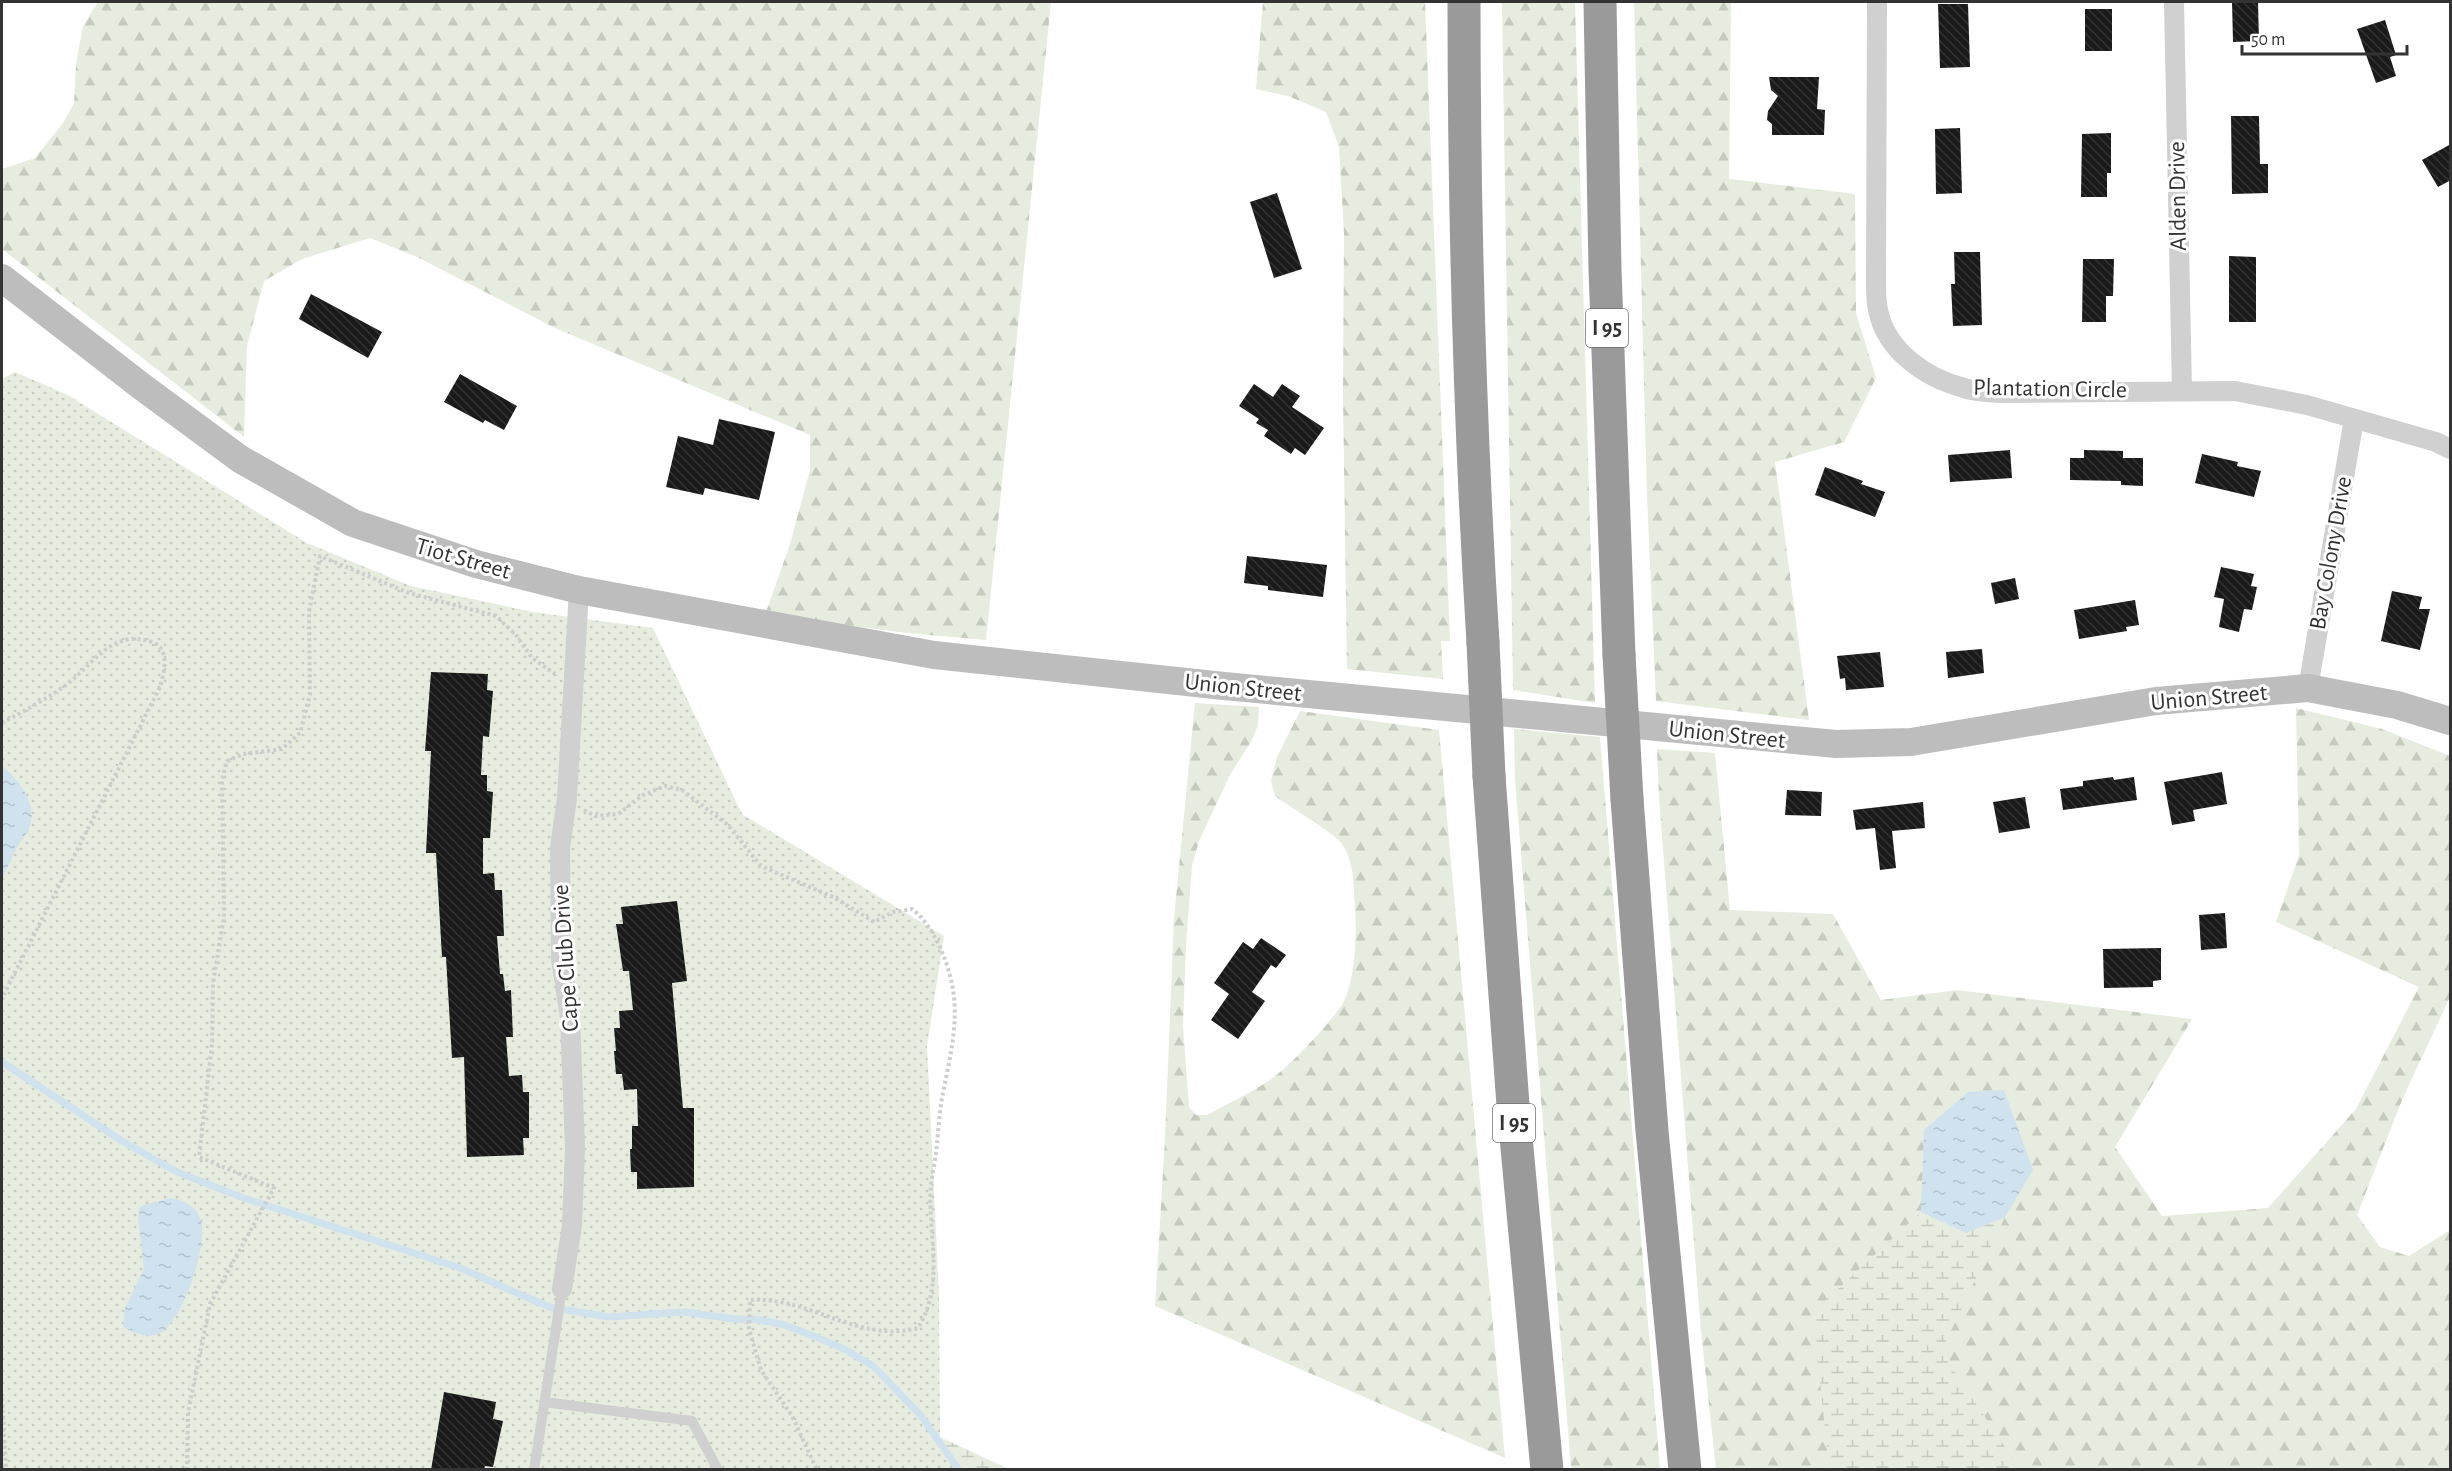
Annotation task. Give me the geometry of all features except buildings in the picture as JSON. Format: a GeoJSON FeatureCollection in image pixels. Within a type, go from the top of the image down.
{"type":"FeatureCollection","features":[{"type":"Feature","properties":{"kind":"highway","name":"I 95"},"geometry":{"type":"LineString","coordinates":[[1464,2],[1467,248],[1477,553],[1489,776],[1513,1105],[1547,1470]]}},
{"type":"Feature","properties":{"kind":"highway","name":"I 95"},"geometry":{"type":"LineString","coordinates":[[1600,2],[1605,269],[1619,655],[1627,799],[1652,1131],[1685,1470]]}},
{"type":"Feature","properties":{"kind":"main road","name":"Tiot Street"},"geometry":{"type":"LineString","coordinates":[[2,278],[141,386],[240,459],[353,523],[476,564],[579,590],[913,652],[998,663]]}},
{"type":"Feature","properties":{"kind":"main road","name":"Union Street"},"geometry":{"type":"LineString","coordinates":[[998,663],[1836,744],[1919,741],[2156,702],[2308,688],[2397,705],[2451,721]]}},
{"type":"Feature","properties":{"kind":"street","name":"Plantation Circle"},"geometry":{"type":"LineString","coordinates":[[1877,2],[1875,282],[1878,311],[1889,338],[1907,361],[1965,389],[2001,393],[2182,391],[2235,392],[2276,398],[2451,449]]}},
{"type":"Feature","properties":{"kind":"street","name":"Alden Drive"},"geometry":{"type":"LineString","coordinates":[[2174,2],[2182,391]]}},
{"type":"Feature","properties":{"kind":"street","name":"Bay Colony Drive"},"geometry":{"type":"LineString","coordinates":[[2308,688],[2354,419]]}},
{"type":"Feature","properties":{"kind":"street","name":"Cape Club Drive"},"geometry":{"type":"LineString","coordinates":[[562,1289],[572,1226],[575,1148],[570,1017],[561,958],[560,848],[567,798],[579,590]]}},
{"type":"Feature","properties":{"kind":"lane"},"geometry":{"type":"LineString","coordinates":[[534,1470],[562,1289]]}},
{"type":"Feature","properties":{"kind":"lane"},"geometry":{"type":"LineString","coordinates":[[544,1402],[692,1421],[718,1470]]}},
{"type":"Feature","properties":{"kind":"path"},"geometry":{"type":"LineString","coordinates":[[187,1470],[188,1413],[210,1304],[274,1188],[199,1156],[212,1044],[213,983],[224,917],[222,780],[227,761],[243,754],[282,749],[300,733],[310,694],[309,612],[320,556],[409,592],[496,616],[516,635],[532,658],[572,687]]}},
{"type":"Feature","properties":{"kind":"path"},"geometry":{"type":"LineString","coordinates":[[2,723],[62,689],[73,681],[94,658],[124,640],[140,639],[155,643],[163,652],[165,667],[160,687],[2,998]]}},
{"type":"Feature","properties":{"kind":"path"},"geometry":{"type":"LineString","coordinates":[[567,798],[595,816],[618,814],[643,795],[665,786],[682,790],[728,825],[761,866],[835,898],[874,922],[893,912],[912,909],[924,918],[945,963],[952,984],[955,1012],[931,1184],[934,1260],[932,1293],[928,1311],[918,1328],[900,1333],[870,1330],[796,1305],[768,1299],[750,1300],[749,1329],[761,1370],[792,1416],[817,1470]]}},
{"type":"Feature","properties":{"kind":"path"},"geometry":{"type":"LineString","coordinates":[[2,1398],[6,1470]]}},
{"type":"Feature","properties":{"kind":"green space"},"geometry":{"type":"Polygon","coordinates":[[[98,2],[1051,2],[986,640],[907,633],[765,615],[790,544],[810,470],[810,435],[555,328],[417,257],[370,238],[302,259],[264,281],[247,346],[244,437],[2,249],[2,169],[35,158],[63,123],[74,103],[76,64],[83,26],[98,2]]]}},
{"type":"Feature","properties":{"kind":"green space"},"geometry":{"type":"Polygon","coordinates":[[[1263,2],[1425,2],[1450,641],[1441,641],[1443,679],[1347,669],[1343,394],[1344,233],[1339,147],[1326,112],[1288,96],[1256,89],[1263,2]]]}},
{"type":"Feature","properties":{"kind":"green space"},"geometry":{"type":"Polygon","coordinates":[[[1502,2],[1575,2],[1595,703],[1513,690],[1502,2]]]}},
{"type":"Feature","properties":{"kind":"green space"},"geometry":{"type":"Polygon","coordinates":[[[1634,2],[1731,2],[1729,179],[1855,194],[1856,313],[1876,378],[1844,442],[1775,462],[1809,720],[1656,701],[1647,496],[1634,2]]]}},
{"type":"Feature","properties":{"kind":"green space"},"geometry":{"type":"Polygon","coordinates":[[[15,372],[66,394],[307,543],[411,586],[533,612],[653,628],[742,814],[944,936],[927,1046],[939,1294],[940,1437],[959,1469],[2,1469],[2,379],[15,372]]]}},
{"type":"Feature","properties":{"kind":"green space"},"geometry":{"type":"Polygon","coordinates":[[[1195,703],[1259,707],[1258,725],[1252,740],[1230,775],[1199,841],[1192,866],[1183,1026],[1189,1107],[1196,1115],[1207,1115],[1275,1076],[1329,1022],[1343,1003],[1350,983],[1356,919],[1350,861],[1340,841],[1275,796],[1271,781],[1277,757],[1300,711],[1439,730],[1505,1458],[1155,1306],[1174,918],[1195,703]]]}},
{"type":"Feature","properties":{"kind":"green space"},"geometry":{"type":"Polygon","coordinates":[[[2296,708],[2382,729],[2450,756],[2450,997],[2402,1100],[2357,1215],[2380,1247],[2409,1256],[2450,1230],[2450,1469],[1716,1469],[1701,1332],[1657,749],[1715,753],[1730,910],[1833,914],[1881,1000],[1957,990],[2192,1019],[2115,1147],[2162,1216],[2268,1208],[2356,1109],[2419,987],[2276,922],[2299,855],[2296,708]]]}},
{"type":"Feature","properties":{"kind":"green space"},"geometry":{"type":"Polygon","coordinates":[[[1514,729],[1600,737],[1660,1469],[1580,1470],[1571,1467],[1515,779],[1514,729]]]}},
{"type":"Feature","properties":{"kind":"green space"},"geometry":{"type":"Polygon","coordinates":[[[1921,1212],[1966,1233],[2005,1217],[1941,1352],[2018,1466],[2025,1469],[1829,1469],[1813,1312],[1921,1212]]]}},
{"type":"Feature","properties":{"kind":"green space"},"geometry":{"type":"Polygon","coordinates":[[[940,1437],[1009,1469],[959,1469],[940,1437]]]}},
{"type":"Feature","properties":{"kind":"water"},"geometry":{"type":"Polygon","coordinates":[[[2,766],[15,778],[26,794],[31,820],[28,832],[17,846],[2,878],[2,766]]]}},
{"type":"Feature","properties":{"kind":"water"},"geometry":{"type":"Polygon","coordinates":[[[2004,1090],[2033,1170],[2005,1217],[1966,1233],[1921,1212],[1924,1130],[1968,1092],[2004,1090]]]}},
{"type":"Feature","properties":{"kind":"water"},"geometry":{"type":"Polygon","coordinates":[[[170,1198],[185,1202],[199,1216],[202,1232],[198,1263],[186,1297],[170,1324],[162,1332],[152,1336],[142,1335],[123,1326],[125,1308],[144,1269],[138,1218],[139,1208],[170,1198]]]}},
{"type":"Feature","properties":{"kind":"waterway"},"geometry":{"type":"LineString","coordinates":[[2,1062],[122,1141],[177,1172],[241,1197],[460,1268],[549,1307],[609,1317],[684,1312],[760,1320],[785,1325],[816,1337],[846,1350],[873,1366],[921,1416],[959,1470]]}}]}
